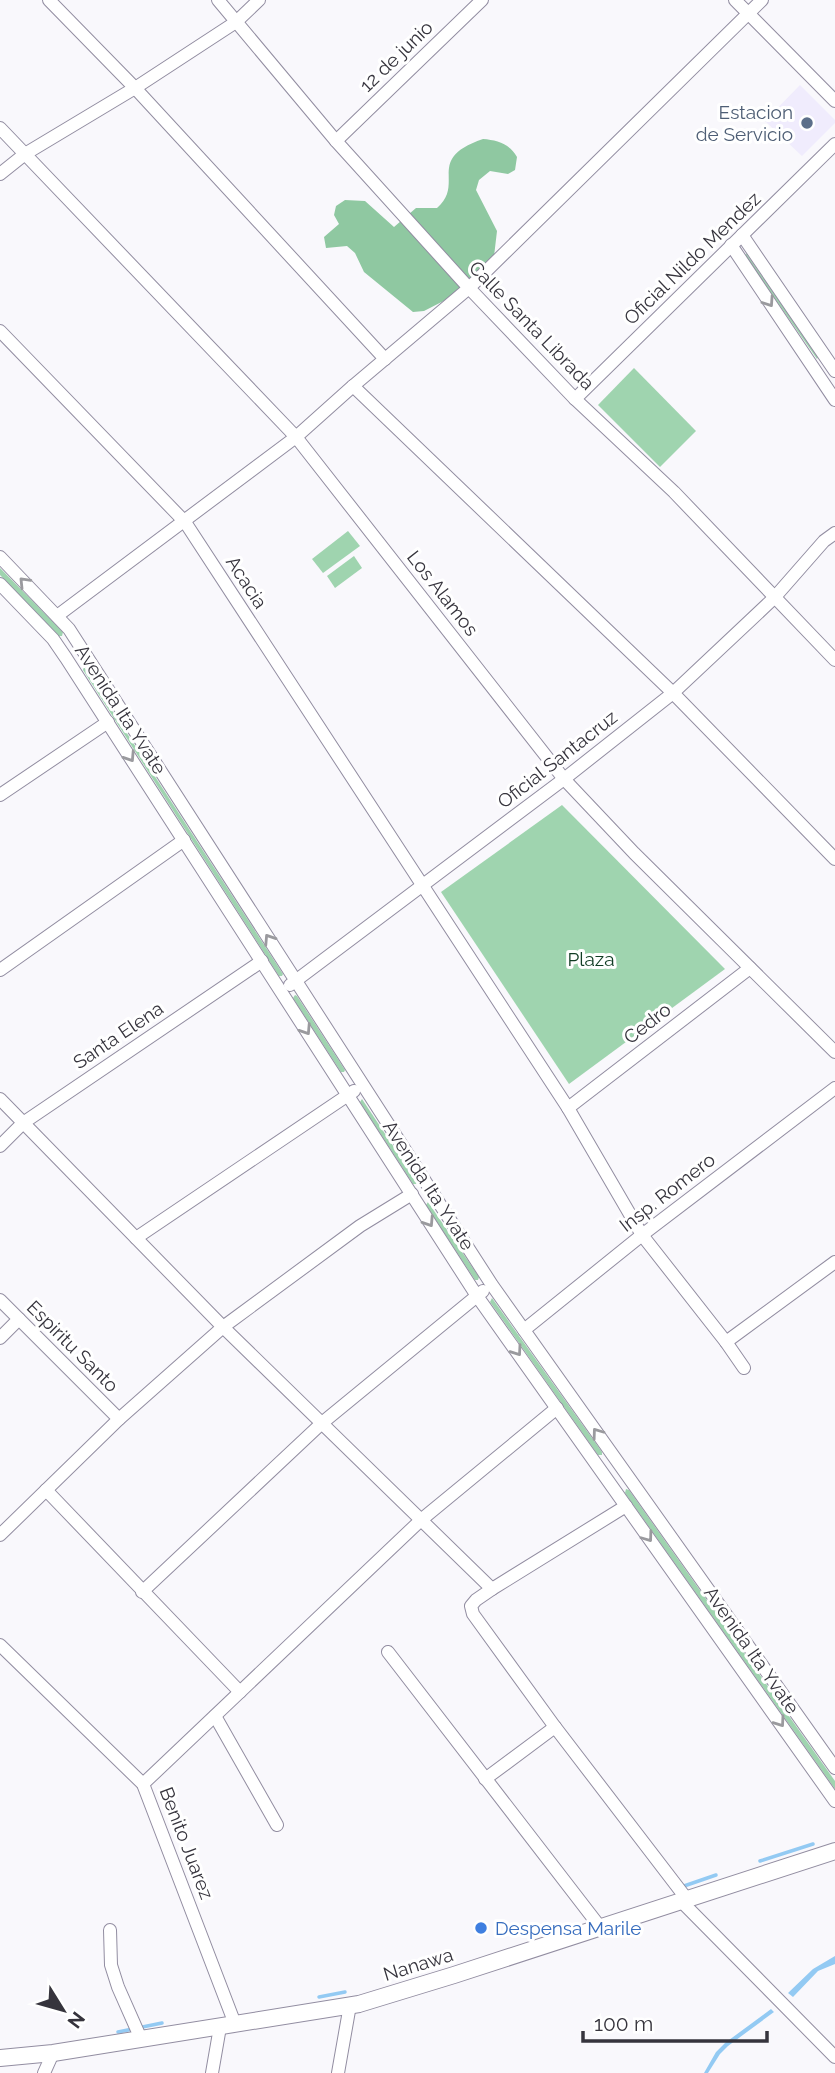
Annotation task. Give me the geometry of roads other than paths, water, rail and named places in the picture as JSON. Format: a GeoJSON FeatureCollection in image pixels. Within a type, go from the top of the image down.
{"type":"FeatureCollection","features":[{"type":"Feature","properties":{"kind":"main road","name":"Nanawa"},"geometry":{"type":"LineString","coordinates":[[0,2058],[53,2053],[350,2005],[454,1975],[835,1851]]}},
{"type":"Feature","properties":{"kind":"street"},"geometry":{"type":"LineString","coordinates":[[49,0],[135,88],[385,359]]}},
{"type":"Feature","properties":{"kind":"street","name":"Calle Santa Librada"},"geometry":{"type":"LineString","coordinates":[[218,0],[336,141],[469,288],[575,399],[674,492],[835,660]]}},
{"type":"Feature","properties":{"kind":"street"},"geometry":{"type":"LineString","coordinates":[[0,174],[25,154],[135,88],[236,22],[259,0]]}},
{"type":"Feature","properties":{"kind":"street","name":"12 de junio"},"geometry":{"type":"LineString","coordinates":[[336,141],[482,0]]}},
{"type":"Feature","properties":{"kind":"street"},"geometry":{"type":"LineString","coordinates":[[735,0],[835,101]]}},
{"type":"Feature","properties":{"kind":"street"},"geometry":{"type":"LineString","coordinates":[[57,616],[296,437],[469,288],[762,0]]}},
{"type":"Feature","properties":{"kind":"street","name":"Los Alamos"},"geometry":{"type":"LineString","coordinates":[[0,128],[296,437],[564,779],[634,853],[835,1052]]}},
{"type":"Feature","properties":{"kind":"street","name":"Oficial Nildo Mendez"},"geometry":{"type":"LineString","coordinates":[[575,399],[835,145]]}},
{"type":"Feature","properties":{"kind":"street"},"geometry":{"type":"LineString","coordinates":[[742,235],[834,366],[817,373]]}},
{"type":"Feature","properties":{"kind":"street"},"geometry":{"type":"LineString","coordinates":[[731,245],[835,400]]}},
{"type":"Feature","properties":{"kind":"street","name":"Acacia"},"geometry":{"type":"LineString","coordinates":[[0,331],[185,522],[568,1108],[642,1235],[744,1368]]}},
{"type":"Feature","properties":{"kind":"street"},"geometry":{"type":"LineString","coordinates":[[352,386],[673,693],[835,859]]}},
{"type":"Feature","properties":{"kind":"street","name":"Oficial Santacruz"},"geometry":{"type":"LineString","coordinates":[[281,991],[422,887],[673,693],[774,598],[824,541],[835,533]]}},
{"type":"Feature","properties":{"kind":"street","name":"Avenida Ita Yvate"},"geometry":{"type":"LineString","coordinates":[[0,557],[69,629],[492,1285],[835,1768]]}},
{"type":"Feature","properties":{"kind":"street","name":"Avenida Ita Yvate"},"geometry":{"type":"LineString","coordinates":[[0,584],[53,639],[477,1296],[835,1801]]}},
{"type":"Feature","properties":{"kind":"street"},"geometry":{"type":"LineString","coordinates":[[66,658],[82,648]]}},
{"type":"Feature","properties":{"kind":"street"},"geometry":{"type":"LineString","coordinates":[[0,795],[108,722]]}},
{"type":"Feature","properties":{"kind":"street"},"geometry":{"type":"LineString","coordinates":[[0,970],[184,840]]}},
{"type":"Feature","properties":{"kind":"street"},"geometry":{"type":"LineString","coordinates":[[216,890],[231,880]]}},
{"type":"Feature","properties":{"kind":"street","name":"Santa Elena"},"geometry":{"type":"LineString","coordinates":[[0,1146],[23,1123],[261,961]]}},
{"type":"Feature","properties":{"kind":"street","name":"Cedro"},"geometry":{"type":"LineString","coordinates":[[568,1108],[750,968]]}},
{"type":"Feature","properties":{"kind":"street"},"geometry":{"type":"LineString","coordinates":[[136,1238],[363,1084]]}},
{"type":"Feature","properties":{"kind":"street","name":"Insp. Romero"},"geometry":{"type":"LineString","coordinates":[[524,1330],[642,1235],[835,1088]]}},
{"type":"Feature","properties":{"kind":"street"},"geometry":{"type":"LineString","coordinates":[[0,1099],[223,1327],[492,1589]]}},
{"type":"Feature","properties":{"kind":"street"},"geometry":{"type":"LineString","coordinates":[[0,1535],[119,1419],[223,1327],[360,1226],[412,1195]]}},
{"type":"Feature","properties":{"kind":"street"},"geometry":{"type":"LineString","coordinates":[[726,1342],[835,1262]]}},
{"type":"Feature","properties":{"kind":"street"},"geometry":{"type":"LineString","coordinates":[[142,1592],[322,1423],[492,1285]]}},
{"type":"Feature","properties":{"kind":"street","name":"Espiritu Santo"},"geometry":{"type":"LineString","coordinates":[[0,1300],[119,1419]]}},
{"type":"Feature","properties":{"kind":"street"},"geometry":{"type":"LineString","coordinates":[[0,1338],[19,1319]]}},
{"type":"Feature","properties":{"kind":"street"},"geometry":{"type":"LineString","coordinates":[[143,1784],[421,1520],[557,1409]]}},
{"type":"Feature","properties":{"kind":"street"},"geometry":{"type":"LineString","coordinates":[[608,1481],[624,1471]]}},
{"type":"Feature","properties":{"kind":"street"},"geometry":{"type":"LineString","coordinates":[[46,1490],[240,1692]]}},
{"type":"Feature","properties":{"kind":"street"},"geometry":{"type":"LineString","coordinates":[[626,1506],[476,1600],[471,1606],[473,1614],[683,1899],[835,2057]]}},
{"type":"Feature","properties":{"kind":"street","name":"Benito Juarez"},"geometry":{"type":"LineString","coordinates":[[0,1645],[143,1784],[228,2025]]}},
{"type":"Feature","properties":{"kind":"street"},"geometry":{"type":"LineString","coordinates":[[736,1659],[751,1650]]}},
{"type":"Feature","properties":{"kind":"street"},"geometry":{"type":"LineString","coordinates":[[388,1651],[600,1927]]}},
{"type":"Feature","properties":{"kind":"street"},"geometry":{"type":"LineString","coordinates":[[215,1716],[277,1825]]}},
{"type":"Feature","properties":{"kind":"street"},"geometry":{"type":"LineString","coordinates":[[485,1779],[555,1727]]}},
{"type":"Feature","properties":{"kind":"street"},"geometry":{"type":"LineString","coordinates":[[110,1930],[111,1965],[141,2039]]}},
{"type":"Feature","properties":{"kind":"street"},"geometry":{"type":"LineString","coordinates":[[338,2073],[350,2005]]}},
{"type":"Feature","properties":{"kind":"street"},"geometry":{"type":"LineString","coordinates":[[212,2073],[228,2025]]}},
{"type":"Feature","properties":{"kind":"street"},"geometry":{"type":"LineString","coordinates":[[44,2073],[53,2053]]}},
{"type":"Feature","properties":{"kind":"water"},"geometry":{"type":"Polygon","coordinates":[[[835,1956],[835,1964],[818,1971],[793,1997],[788,1993],[813,1969],[835,1956]]]}},
{"type":"Feature","properties":{"kind":"water"},"geometry":{"type":"Polygon","coordinates":[[[771,2009],[774,2012],[728,2046],[708,2073],[704,2073],[716,2052],[725,2043],[771,2009]]]}},
{"type":"Feature","properties":{"kind":"waterway"},"geometry":{"type":"LineString","coordinates":[[760,1861],[813,1844]]}},
{"type":"Feature","properties":{"kind":"waterway"},"geometry":{"type":"LineString","coordinates":[[684,1886],[716,1875]]}},
{"type":"Feature","properties":{"kind":"waterway"},"geometry":{"type":"LineString","coordinates":[[319,1997],[345,1992]]}},
{"type":"Feature","properties":{"kind":"waterway"},"geometry":{"type":"LineString","coordinates":[[118,2032],[162,2023]]}},
{"type":"Feature","properties":{"kind":"place","name":"Estacion de Servicio"},"geometry":{"type":"Point","coordinates":[807,123]}},
{"type":"Feature","properties":{"kind":"place","name":"Despensa Marile"},"geometry":{"type":"Point","coordinates":[481,1928]}},
{"type":"Feature","properties":{"kind":"park label","name":"Plaza"},"geometry":{"type":"Point","coordinates":[591,959]}}]}
